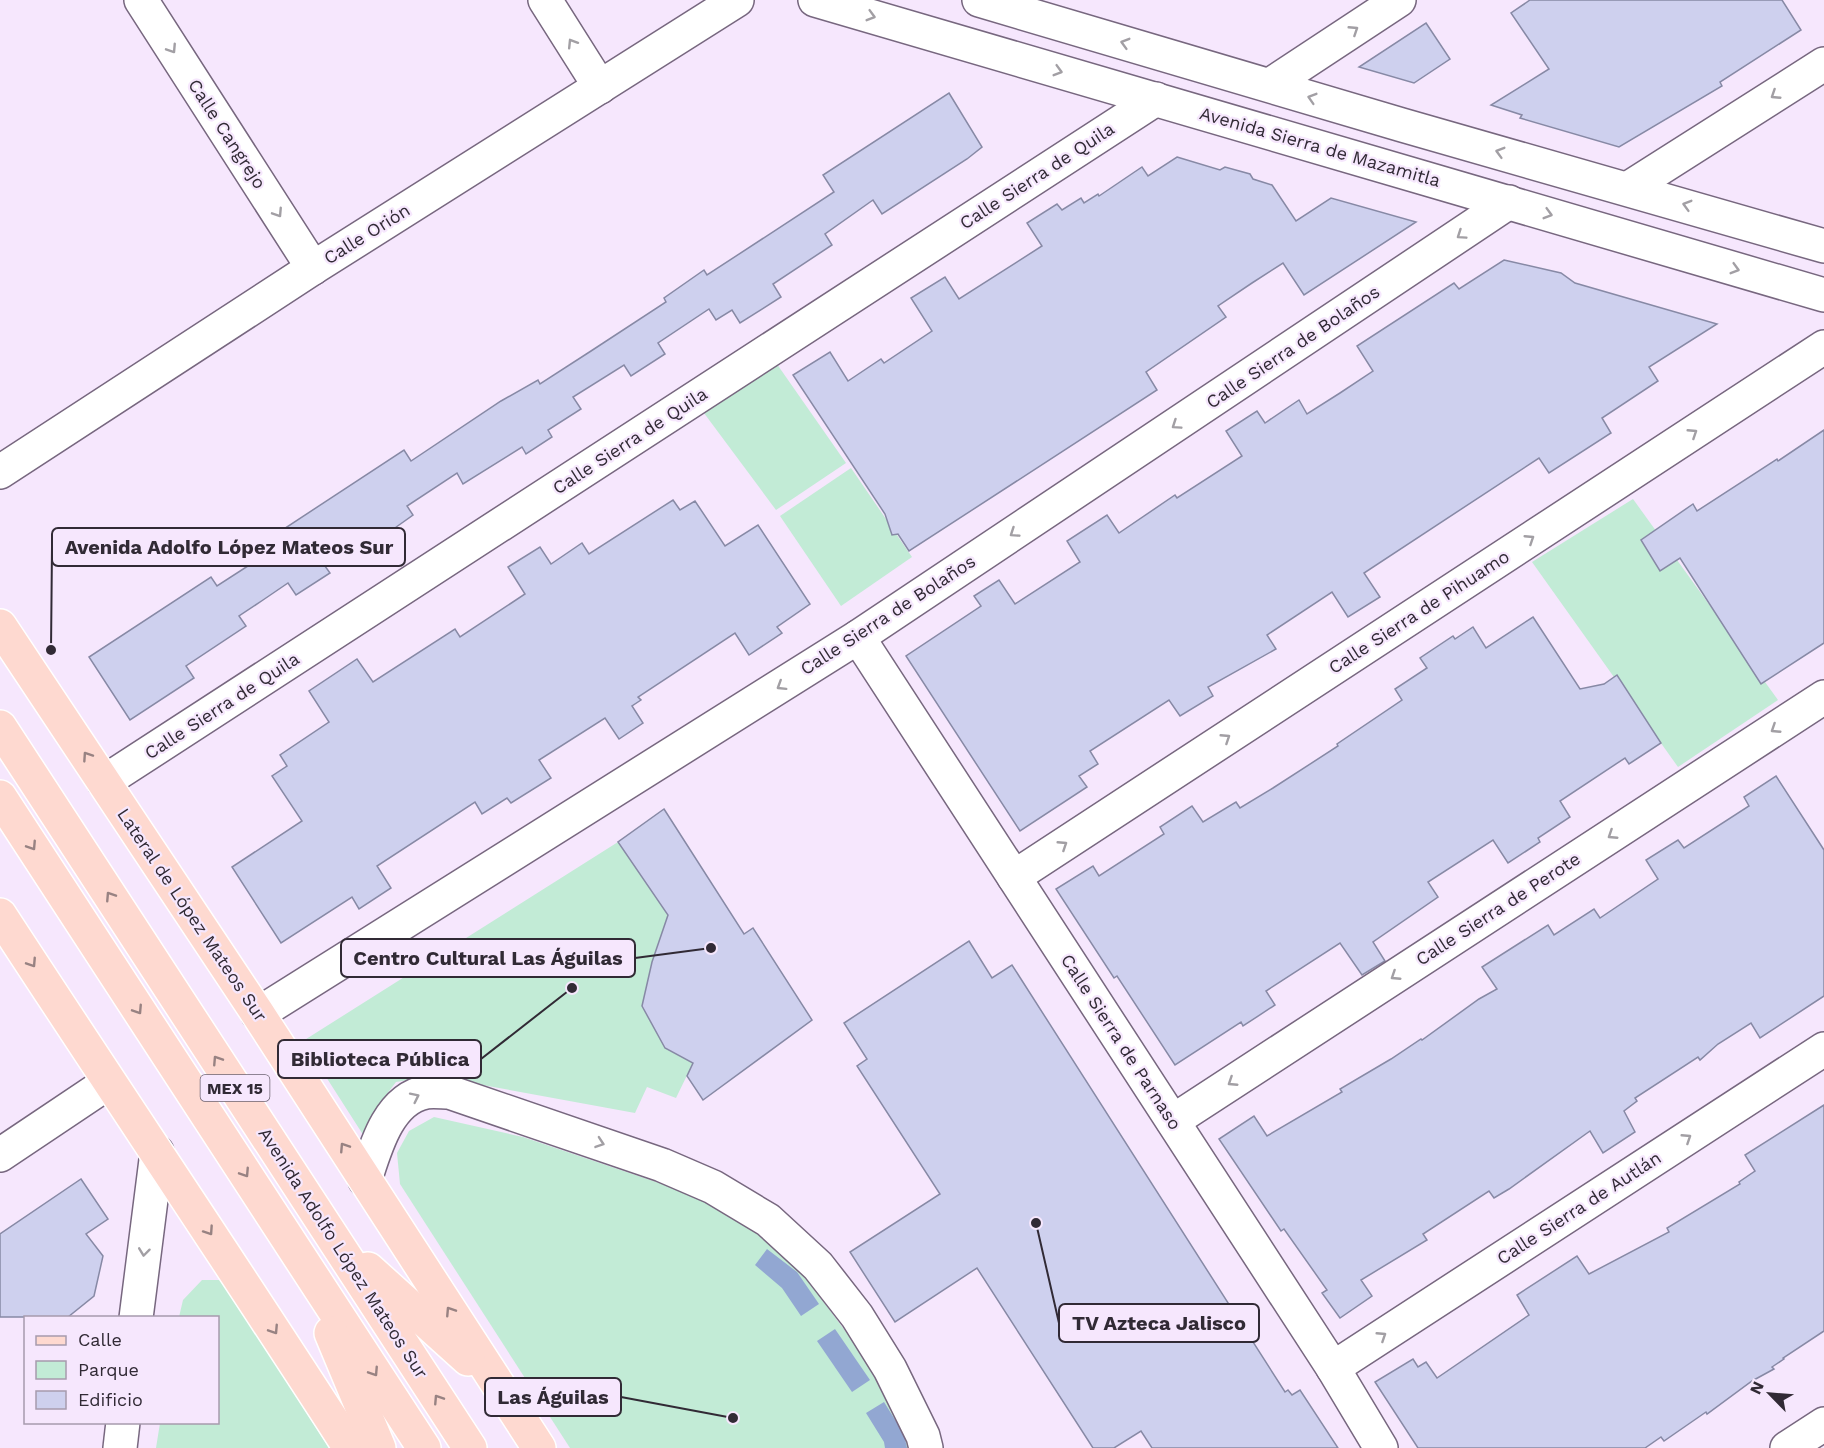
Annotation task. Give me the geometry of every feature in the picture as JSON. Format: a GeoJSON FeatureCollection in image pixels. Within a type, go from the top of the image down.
{"type":"FeatureCollection","features":[{"type":"Feature","properties":{"kind":"main road","name":"Lateral de López Mateos Sur"},"geometry":{"type":"LineString","coordinates":[[0,626],[258,1014],[539,1448]]}},
{"type":"Feature","properties":{"kind":"main road","name":"Avenida Adolfo López Mateos Sur"},"geometry":{"type":"LineString","coordinates":[[0,727],[470,1448]]}},
{"type":"Feature","properties":{"kind":"main road","name":"MEX 15"},"geometry":{"type":"LineString","coordinates":[[0,797],[424,1448]]}},
{"type":"Feature","properties":{"kind":"main road"},"geometry":{"type":"LineString","coordinates":[[0,915],[350,1448]]}},
{"type":"Feature","properties":{"kind":"main road"},"geometry":{"type":"LineString","coordinates":[[334,1239],[500,1389]]}},
{"type":"Feature","properties":{"kind":"main road"},"geometry":{"type":"LineString","coordinates":[[300,1257],[379,1448]]}},
{"type":"Feature","properties":{"kind":"street","name":"Calle Cangrejo"},"geometry":{"type":"LineString","coordinates":[[141,0],[313,268]]}},
{"type":"Feature","properties":{"kind":"street"},"geometry":{"type":"LineString","coordinates":[[545,0],[600,87]]}},
{"type":"Feature","properties":{"kind":"street","name":"Calle Orión"},"geometry":{"type":"LineString","coordinates":[[0,472],[313,268],[737,0]]}},
{"type":"Feature","properties":{"kind":"street","name":"Avenida Sierra de Mazamitla"},"geometry":{"type":"LineString","coordinates":[[815,0],[1824,295]]}},
{"type":"Feature","properties":{"kind":"street"},"geometry":{"type":"LineString","coordinates":[[979,0],[1824,246]]}},
{"type":"Feature","properties":{"kind":"street"},"geometry":{"type":"LineString","coordinates":[[1270,85],[1399,0]]}},
{"type":"Feature","properties":{"kind":"street"},"geometry":{"type":"LineString","coordinates":[[1629,188],[1824,64]]}},
{"type":"Feature","properties":{"kind":"street","name":"Calle Sierra de Quila"},"geometry":{"type":"LineString","coordinates":[[104,782],[1156,99]]}},
{"type":"Feature","properties":{"kind":"street"},"geometry":{"type":"LineString","coordinates":[[1389,167],[1402,125]]}},
{"type":"Feature","properties":{"kind":"street","name":"Calle Sierra de Bolaños"},"geometry":{"type":"LineString","coordinates":[[258,1014],[858,637],[1509,202]]}},
{"type":"Feature","properties":{"kind":"street","name":"Calle Sierra de Pihuamo"},"geometry":{"type":"LineString","coordinates":[[1014,877],[1824,347]]}},
{"type":"Feature","properties":{"kind":"street","name":"Calle Sierra de Parnaso"},"geometry":{"type":"LineString","coordinates":[[858,637],[1333,1368],[1381,1448]]}},
{"type":"Feature","properties":{"kind":"street","name":"Calle Sierra de Perote"},"geometry":{"type":"LineString","coordinates":[[1173,1121],[1824,697]]}},
{"type":"Feature","properties":{"kind":"street","name":"Calle Sierra de Autlán"},"geometry":{"type":"LineString","coordinates":[[1333,1368],[1824,1049]]}},
{"type":"Feature","properties":{"kind":"street"},"geometry":{"type":"LineString","coordinates":[[0,1155],[109,1082]]}},
{"type":"Feature","properties":{"kind":"street"},"geometry":{"type":"LineString","coordinates":[[365,1180],[376,1146],[389,1120],[404,1102],[425,1092],[449,1092],[662,1165],[713,1187],[768,1220],[818,1266],[857,1316],[890,1369],[923,1436],[926,1448]]}},
{"type":"Feature","properties":{"kind":"street"},"geometry":{"type":"LineString","coordinates":[[136,1316],[157,1152]]}},
{"type":"Feature","properties":{"kind":"street"},"geometry":{"type":"LineString","coordinates":[[120,1448],[123,1424]]}},
{"type":"Feature","properties":{"kind":"street"},"geometry":{"type":"LineString","coordinates":[[1787,1448],[1824,1424]]}},
{"type":"Feature","properties":{"kind":"green space"},"geometry":{"type":"Polygon","coordinates":[[[772,357],[846,463],[776,510],[698,405],[772,357]]]}},
{"type":"Feature","properties":{"kind":"green space"},"geometry":{"type":"Polygon","coordinates":[[[851,468],[912,557],[841,606],[780,516],[851,468]]]}},
{"type":"Feature","properties":{"kind":"green space"},"geometry":{"type":"Polygon","coordinates":[[[1633,499],[1778,700],[1678,767],[1532,562],[1633,499]]]}},
{"type":"Feature","properties":{"kind":"green space"},"geometry":{"type":"Polygon","coordinates":[[[618,842],[668,915],[652,962],[642,1006],[665,1048],[693,1063],[676,1098],[647,1087],[635,1113],[433,1076],[396,1082],[381,1102],[369,1144],[303,1041],[618,842]]]}},
{"type":"Feature","properties":{"kind":"green space"},"geometry":{"type":"Polygon","coordinates":[[[434,1117],[523,1137],[680,1190],[734,1212],[784,1251],[817,1293],[864,1356],[900,1414],[911,1448],[570,1448],[400,1184],[397,1153],[409,1131],[434,1117]]]}},
{"type":"Feature","properties":{"kind":"green space"},"geometry":{"type":"Polygon","coordinates":[[[202,1280],[221,1280],[329,1448],[156,1448],[160,1424],[219,1424],[219,1316],[179,1316],[183,1300],[202,1280]]]}},
{"type":"Feature","properties":{"kind":"water"},"geometry":{"type":"Polygon","coordinates":[[[767,1249],[797,1272],[819,1304],[801,1316],[782,1288],[755,1265],[767,1249]]]}},
{"type":"Feature","properties":{"kind":"water"},"geometry":{"type":"Polygon","coordinates":[[[835,1329],[870,1380],[852,1392],[817,1341],[835,1329]]]}},
{"type":"Feature","properties":{"kind":"water"},"geometry":{"type":"Polygon","coordinates":[[[884,1402],[904,1434],[907,1448],[885,1448],[884,1442],[866,1413],[884,1402]]]}},
{"type":"Feature","properties":{"kind":"building"},"geometry":{"type":"Polygon","coordinates":[[[1530,0],[1782,0],[1801,30],[1720,82],[1722,86],[1619,147],[1520,118],[1522,115],[1491,105],[1549,69],[1511,13],[1530,0]]]}},
{"type":"Feature","properties":{"kind":"building"},"geometry":{"type":"Polygon","coordinates":[[[1426,23],[1450,59],[1414,83],[1359,67],[1426,23]]]}},
{"type":"Feature","properties":{"kind":"building"},"geometry":{"type":"Polygon","coordinates":[[[949,93],[982,147],[967,159],[882,214],[873,200],[825,234],[832,245],[773,284],[781,297],[740,323],[732,310],[716,320],[709,309],[658,343],[665,354],[631,376],[624,365],[573,397],[581,409],[548,430],[552,437],[526,454],[522,447],[463,484],[457,473],[407,506],[413,515],[380,538],[373,528],[322,562],[330,573],[296,595],[288,583],[239,616],[246,626],[186,666],[194,678],[130,720],[89,657],[211,577],[217,586],[268,553],[261,544],[404,450],[411,461],[501,401],[538,380],[540,384],[666,302],[664,298],[704,270],[707,275],[834,192],[823,175],[949,93]]]}},
{"type":"Feature","properties":{"kind":"building"},"geometry":{"type":"Polygon","coordinates":[[[1177,157],[1220,170],[1225,167],[1250,174],[1253,179],[1272,185],[1296,221],[1331,198],[1416,222],[1304,295],[1283,263],[1252,283],[1218,306],[1226,317],[1146,372],[1157,390],[909,551],[898,534],[892,535],[885,514],[793,375],[830,352],[848,381],[881,359],[884,363],[932,331],[911,298],[945,277],[959,299],[1042,246],[1027,223],[1057,204],[1062,210],[1081,198],[1084,203],[1098,194],[1099,196],[1142,167],[1148,176],[1177,157]]]}},
{"type":"Feature","properties":{"kind":"building"},"geometry":{"type":"Polygon","coordinates":[[[1504,260],[1561,273],[1575,283],[1717,324],[1649,367],[1658,381],[1602,418],[1611,433],[1549,473],[1539,458],[1364,573],[1380,597],[1348,617],[1332,592],[1267,635],[1276,649],[1208,687],[1213,696],[1180,716],[1169,700],[1090,751],[1098,764],[1079,776],[1087,787],[1020,831],[906,656],[981,606],[974,596],[999,580],[1015,604],[1080,562],[1067,541],[1107,515],[1119,533],[1175,495],[1177,498],[1242,456],[1226,431],[1257,411],[1265,423],[1299,400],[1307,414],[1340,393],[1373,371],[1357,346],[1454,283],[1459,289],[1504,260]]]}},
{"type":"Feature","properties":{"kind":"building"},"geometry":{"type":"Polygon","coordinates":[[[1824,430],[1824,643],[1761,684],[1680,558],[1660,571],[1641,540],[1693,504],[1697,511],[1824,430]]]}},
{"type":"Feature","properties":{"kind":"building"},"geometry":{"type":"Polygon","coordinates":[[[673,500],[680,510],[695,501],[725,546],[758,525],[810,604],[777,627],[782,633],[749,655],[735,633],[638,697],[641,700],[632,706],[643,723],[619,739],[605,718],[539,760],[551,778],[511,803],[507,798],[482,814],[475,802],[377,866],[391,888],[359,909],[352,897],[281,943],[232,867],[302,821],[272,776],[287,766],[280,755],[329,722],[309,691],[357,659],[373,682],[455,629],[460,637],[525,594],[508,567],[540,547],[551,564],[582,543],[589,554],[673,500]]]}},
{"type":"Feature","properties":{"kind":"building"},"geometry":{"type":"Polygon","coordinates":[[[1533,617],[1580,689],[1604,684],[1617,675],[1661,743],[1629,764],[1625,758],[1560,801],[1570,817],[1538,838],[1540,842],[1508,863],[1493,840],[1428,882],[1438,897],[1373,942],[1385,961],[1362,975],[1340,943],[1266,991],[1275,1005],[1243,1026],[1241,1022],[1175,1065],[1117,976],[1114,978],[1056,889],[1093,866],[1099,876],[1164,834],[1160,827],[1192,806],[1203,822],[1236,802],[1240,808],[1273,788],[1338,746],[1337,744],[1402,700],[1395,689],[1427,668],[1420,658],[1453,636],[1455,639],[1473,627],[1486,648],[1533,617]]]}},
{"type":"Feature","properties":{"kind":"building"},"geometry":{"type":"Polygon","coordinates":[[[1776,776],[1824,850],[1824,996],[1760,1038],[1751,1023],[1718,1044],[1700,1060],[1698,1057],[1635,1098],[1637,1101],[1624,1111],[1635,1132],[1603,1153],[1590,1131],[1509,1189],[1494,1198],[1489,1191],[1423,1234],[1427,1240],[1361,1280],[1372,1296],[1340,1318],[1322,1293],[1327,1290],[1284,1229],[1281,1231],[1219,1139],[1254,1116],[1267,1136],[1342,1092],[1340,1089],[1422,1040],[1479,999],[1497,989],[1482,967],[1548,925],[1554,935],[1594,909],[1600,918],[1658,879],[1646,860],[1678,840],[1684,848],[1749,806],[1744,797],[1776,776]]]}},
{"type":"Feature","properties":{"kind":"building"},"geometry":{"type":"Polygon","coordinates":[[[664,809],[744,934],[753,928],[812,1020],[703,1100],[687,1076],[693,1063],[665,1048],[642,1006],[652,962],[668,915],[618,842],[664,809]]]}},
{"type":"Feature","properties":{"kind":"building"},"geometry":{"type":"Polygon","coordinates":[[[969,941],[992,978],[1012,965],[1285,1392],[1288,1390],[1292,1395],[1300,1390],[1338,1448],[1152,1448],[1141,1431],[1114,1448],[1093,1448],[977,1268],[895,1322],[850,1252],[940,1194],[857,1066],[867,1059],[844,1023],[969,941]]]}},
{"type":"Feature","properties":{"kind":"building"},"geometry":{"type":"Polygon","coordinates":[[[1824,1105],[1824,1331],[1783,1358],[1772,1367],[1774,1369],[1752,1381],[1707,1414],[1706,1412],[1664,1441],[1661,1437],[1645,1448],[1418,1448],[1375,1382],[1413,1359],[1418,1367],[1426,1362],[1437,1378],[1529,1315],[1517,1295],[1577,1256],[1589,1274],[1669,1232],[1667,1228],[1740,1184],[1739,1182],[1755,1171],[1745,1155],[1824,1105]]]}},
{"type":"Feature","properties":{"kind":"building"},"geometry":{"type":"Polygon","coordinates":[[[81,1179],[108,1219],[86,1234],[103,1256],[94,1296],[69,1316],[0,1317],[0,1234],[81,1179]]]}},
{"type":"Feature","properties":{"kind":"place","name":"Avenida Adolfo López Mateos Sur"},"geometry":{"type":"Point","coordinates":[51,650]}},
{"type":"Feature","properties":{"kind":"place","name":"Centro Cultural Las Águilas"},"geometry":{"type":"Point","coordinates":[711,948]}},
{"type":"Feature","properties":{"kind":"place","name":"Biblioteca Pública"},"geometry":{"type":"Point","coordinates":[572,988]}},
{"type":"Feature","properties":{"kind":"place","name":"TV Azteca Jalisco"},"geometry":{"type":"Point","coordinates":[1036,1223]}},
{"type":"Feature","properties":{"kind":"place","name":"Las Águilas"},"geometry":{"type":"Point","coordinates":[733,1418]}}]}
